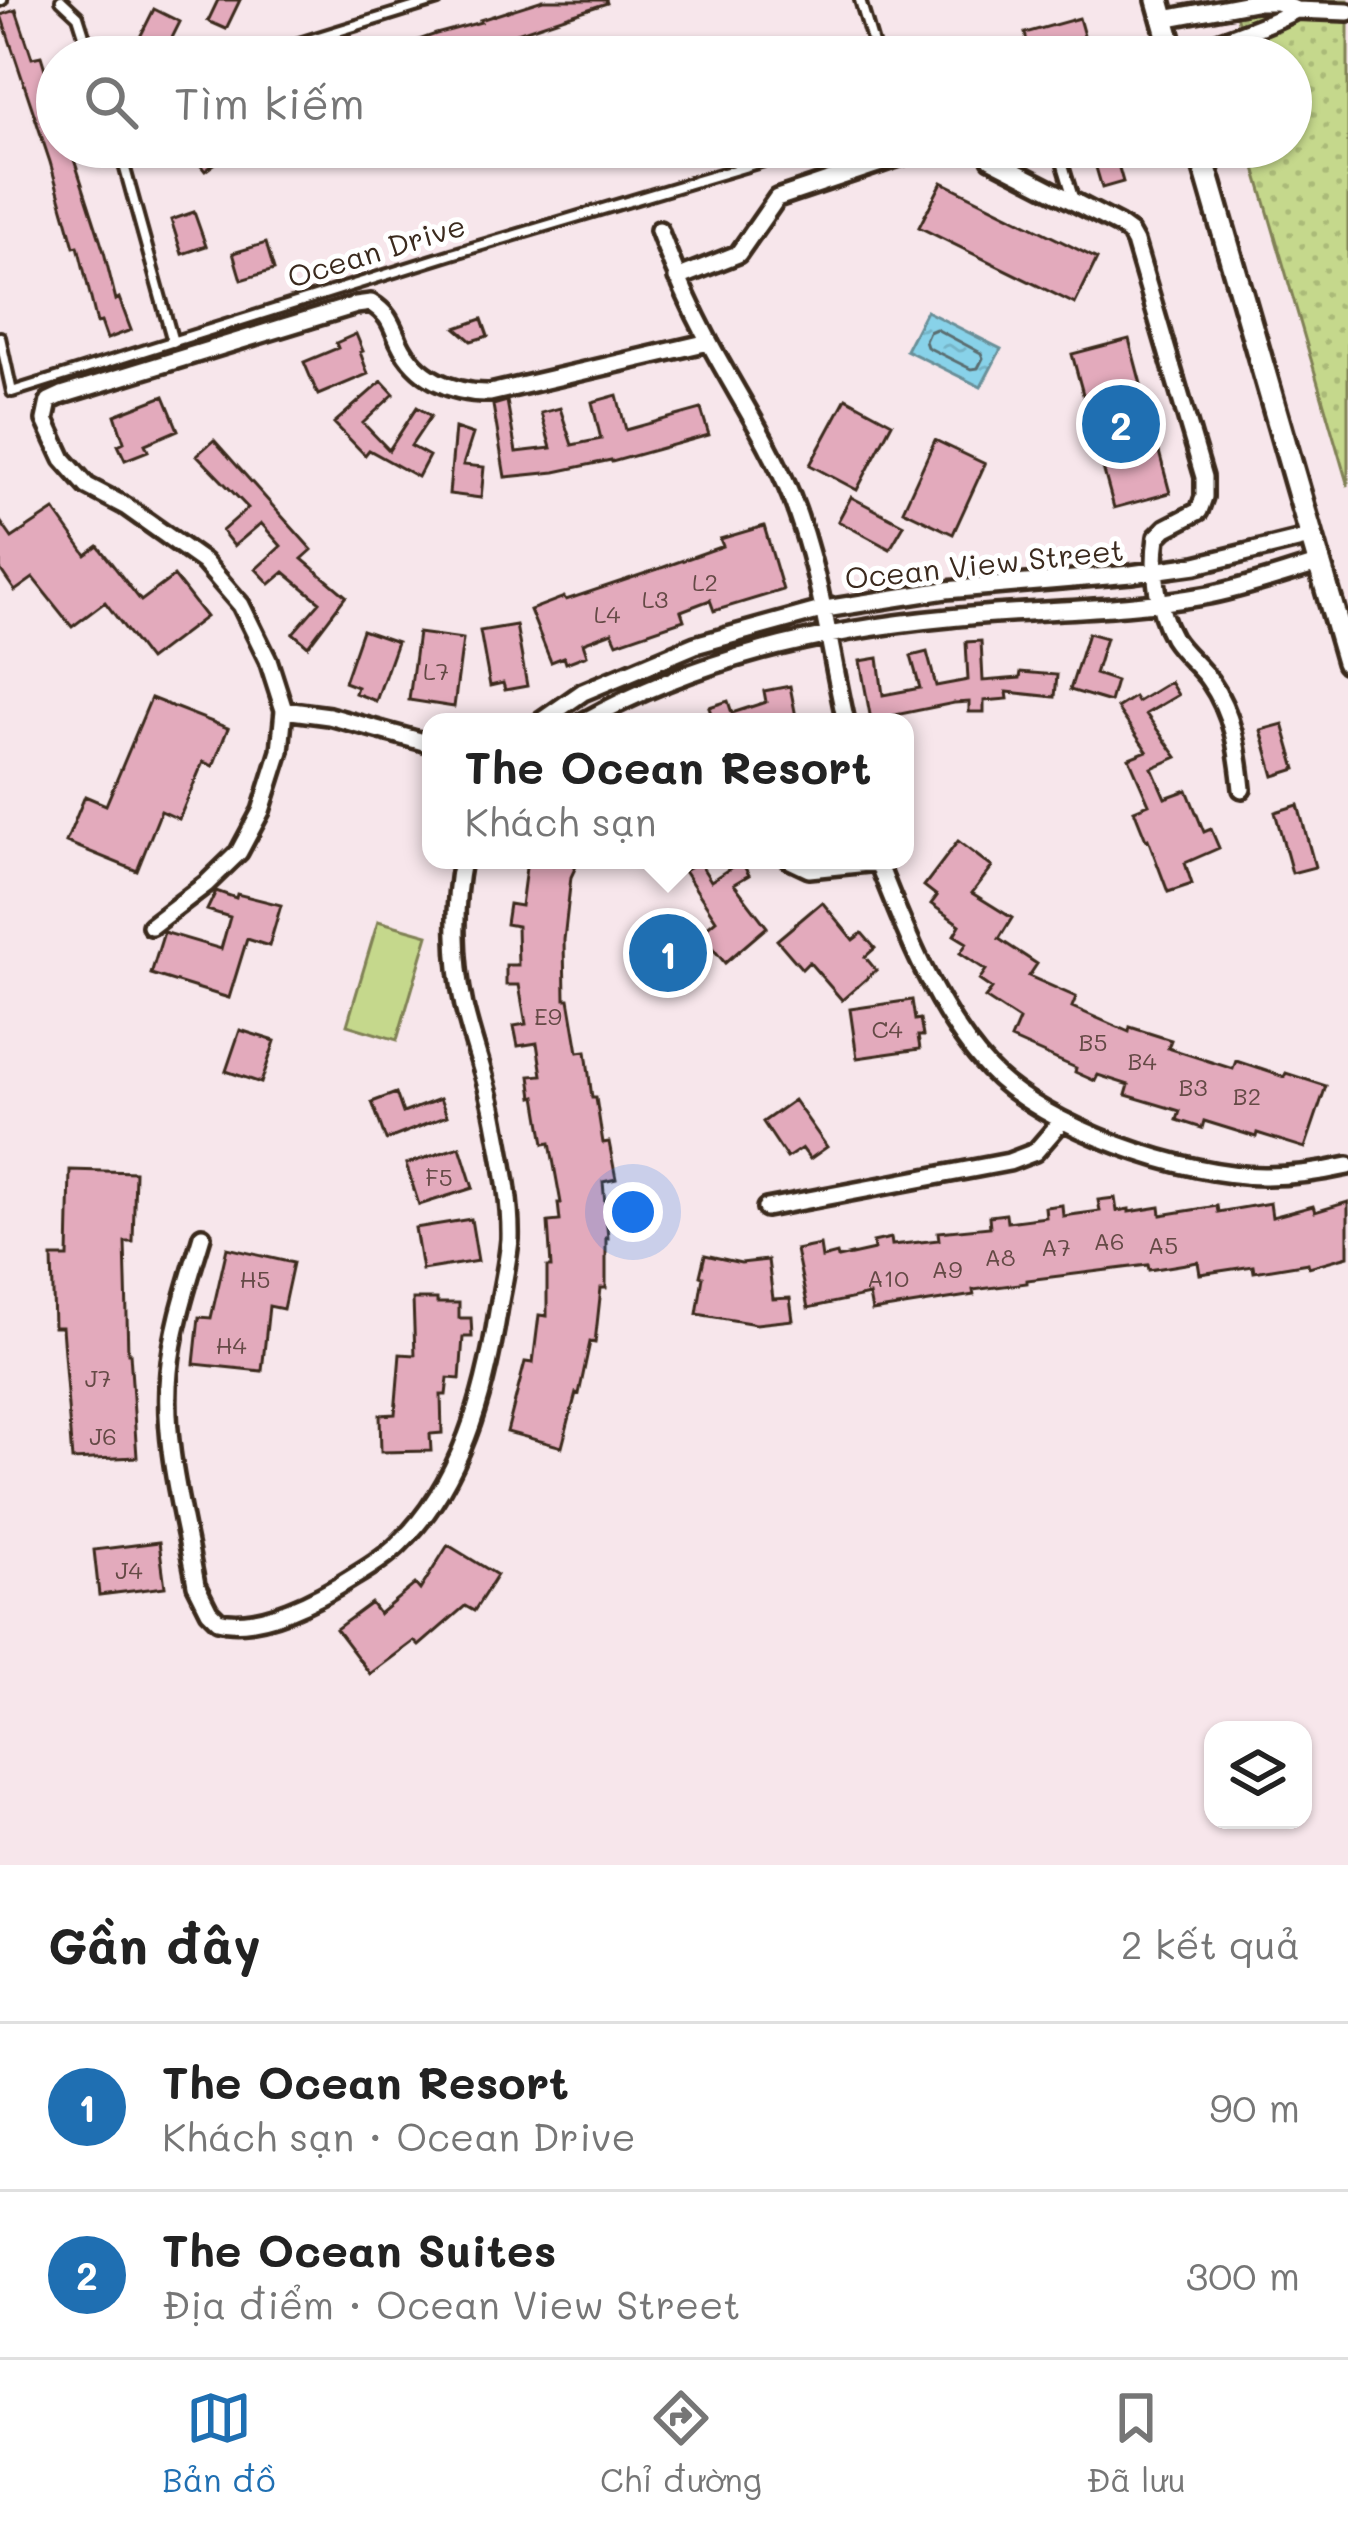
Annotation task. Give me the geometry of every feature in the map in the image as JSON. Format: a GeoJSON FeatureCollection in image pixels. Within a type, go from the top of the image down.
{"type":"FeatureCollection","features":[{"type":"Feature","properties":{"kind":"main road"},"geometry":{"type":"LineString","coordinates":[[1205,168],[1348,662]]}},
{"type":"Feature","properties":{"kind":"street"},"geometry":{"type":"LineString","coordinates":[[1161,9],[1277,2],[1296,10],[1348,12]]}},
{"type":"Feature","properties":{"kind":"street"},"geometry":{"type":"LineString","coordinates":[[1229,36],[1296,10]]}},
{"type":"Feature","properties":{"kind":"street"},"geometry":{"type":"LineString","coordinates":[[677,278],[738,254],[777,197],[865,168]]}},
{"type":"Feature","properties":{"kind":"street"},"geometry":{"type":"LineString","coordinates":[[1008,168],[1119,225],[1136,242],[1204,477],[1199,511],[1156,537],[1159,602],[1174,640],[1211,682],[1230,719],[1241,789]]}},
{"type":"Feature","properties":{"kind":"street"},"geometry":{"type":"LineString","coordinates":[[658,230],[677,278],[794,502],[825,609],[843,713]]}},
{"type":"Feature","properties":{"kind":"street","name":"Ocean Drive"},"geometry":{"type":"LineString","coordinates":[[284,710],[242,604],[204,562],[125,506],[87,486],[64,460],[45,421],[49,401],[371,303],[392,320],[417,369],[444,386],[476,393],[709,342]]}},
{"type":"Feature","properties":{"kind":"street","name":"Ocean View Street"},"geometry":{"type":"LineString","coordinates":[[553,713],[583,692],[695,645],[825,609],[946,590],[1156,571],[1310,537]]}},
{"type":"Feature","properties":{"kind":"street","name":"Ocean View Street"},"geometry":{"type":"LineString","coordinates":[[601,713],[707,665],[830,633],[951,617],[1159,602],[1208,595],[1318,564]]}},
{"type":"Feature","properties":{"kind":"street"},"geometry":{"type":"LineString","coordinates":[[151,926],[239,852],[268,791],[280,751],[284,710],[329,716],[422,742]]}},
{"type":"Feature","properties":{"kind":"street"},"geometry":{"type":"LineString","coordinates":[[202,1236],[169,1367],[168,1418],[196,1585],[208,1611],[218,1620],[241,1622],[296,1609],[332,1592],[399,1544],[433,1502],[467,1435],[493,1346],[510,1237],[494,1116],[463,1003],[458,965],[458,885],[464,869]]}},
{"type":"Feature","properties":{"kind":"street"},"geometry":{"type":"LineString","coordinates":[[881,869],[935,987],[972,1049],[1022,1097],[1061,1123],[1215,1172],[1263,1177],[1348,1166]]}},
{"type":"Feature","properties":{"kind":"street"},"geometry":{"type":"LineString","coordinates":[[766,1208],[1009,1162],[1035,1152],[1061,1123]]}},
{"type":"Feature","properties":{"kind":"lane"},"geometry":{"type":"LineString","coordinates":[[61,0],[78,16],[84,36]]}},
{"type":"Feature","properties":{"kind":"lane"},"geometry":{"type":"LineString","coordinates":[[322,36],[438,0]]}},
{"type":"Feature","properties":{"kind":"lane"},"geometry":{"type":"LineString","coordinates":[[860,0],[871,36]]}},
{"type":"Feature","properties":{"kind":"lane"},"geometry":{"type":"LineString","coordinates":[[124,168],[173,342]]}},
{"type":"Feature","properties":{"kind":"lane","name":"Ocean Drive"},"geometry":{"type":"LineString","coordinates":[[0,338],[12,392],[741,168]]}},
{"type":"Feature","properties":{"kind":"lane"},"geometry":{"type":"LineString","coordinates":[[1064,168],[1074,202]]}},
{"type":"Feature","properties":{"kind":"green space"},"geometry":{"type":"Polygon","coordinates":[[[1231,0],[1348,0],[1348,486],[1255,168],[1312,168],[1312,36],[1243,36],[1231,0]]]}},
{"type":"Feature","properties":{"kind":"green space"},"geometry":{"type":"Polygon","coordinates":[[[378,921],[428,935],[397,1040],[347,1025],[378,921]]]}},
{"type":"Feature","properties":{"kind":"water"},"geometry":{"type":"Polygon","coordinates":[[[926,311],[1001,349],[981,387],[906,350],[926,311]]]}},
{"type":"Feature","properties":{"kind":"building"},"geometry":{"type":"Polygon","coordinates":[[[218,0],[240,0],[226,29],[208,21],[218,0]]]}},
{"type":"Feature","properties":{"kind":"building"},"geometry":{"type":"Polygon","coordinates":[[[543,0],[607,3],[508,36],[430,36],[543,0]]]}},
{"type":"Feature","properties":{"kind":"building"},"geometry":{"type":"Polygon","coordinates":[[[154,9],[180,22],[173,36],[140,36],[154,9]]]}},
{"type":"Feature","properties":{"kind":"building"},"geometry":{"type":"Polygon","coordinates":[[[16,10],[32,58],[36,57],[36,120],[1,15],[16,10]]]}},
{"type":"Feature","properties":{"kind":"building"},"geometry":{"type":"Polygon","coordinates":[[[1079,18],[1084,36],[1026,36],[1079,18]]]}},
{"type":"Feature","properties":{"kind":"building"},"geometry":{"type":"Polygon","coordinates":[[[52,168],[77,168],[116,300],[119,298],[131,330],[107,339],[101,322],[97,323],[78,246],[74,247],[52,168]]]}},
{"type":"Feature","properties":{"kind":"building"},"geometry":{"type":"Polygon","coordinates":[[[1096,168],[1119,168],[1123,182],[1102,188],[1096,168]]]}},
{"type":"Feature","properties":{"kind":"building"},"geometry":{"type":"Polygon","coordinates":[[[942,182],[1097,259],[1075,304],[919,227],[942,182]]]}},
{"type":"Feature","properties":{"kind":"building"},"geometry":{"type":"Polygon","coordinates":[[[194,212],[206,246],[182,254],[171,220],[194,212]]]}},
{"type":"Feature","properties":{"kind":"building"},"geometry":{"type":"Polygon","coordinates":[[[266,243],[274,270],[241,280],[233,253],[266,243]]]}},
{"type":"Feature","properties":{"kind":"building"},"geometry":{"type":"Polygon","coordinates":[[[482,319],[488,336],[471,341],[456,328],[482,319]]]}},
{"type":"Feature","properties":{"kind":"building"},"geometry":{"type":"Polygon","coordinates":[[[356,334],[368,374],[318,395],[304,362],[338,348],[336,343],[356,334]]]}},
{"type":"Feature","properties":{"kind":"building"},"geometry":{"type":"Polygon","coordinates":[[[1129,339],[1170,493],[1114,508],[1072,354],[1129,339]]]}},
{"type":"Feature","properties":{"kind":"building"},"geometry":{"type":"Polygon","coordinates":[[[382,381],[394,394],[363,423],[389,450],[417,407],[431,416],[411,446],[429,456],[418,477],[369,450],[365,455],[334,423],[382,381]]]}},
{"type":"Feature","properties":{"kind":"building"},"geometry":{"type":"Polygon","coordinates":[[[617,395],[626,430],[701,409],[709,435],[612,462],[505,477],[493,405],[507,401],[516,452],[551,448],[541,413],[560,408],[572,445],[601,439],[592,402],[617,395]]]}},
{"type":"Feature","properties":{"kind":"building"},"geometry":{"type":"Polygon","coordinates":[[[164,396],[178,430],[145,444],[148,451],[125,460],[115,415],[164,396]]]}},
{"type":"Feature","properties":{"kind":"building"},"geometry":{"type":"Polygon","coordinates":[[[846,398],[892,423],[857,490],[810,465],[846,398]]]}},
{"type":"Feature","properties":{"kind":"building"},"geometry":{"type":"Polygon","coordinates":[[[455,428],[473,434],[463,465],[484,467],[481,498],[449,494],[455,428]]]}},
{"type":"Feature","properties":{"kind":"building"},"geometry":{"type":"Polygon","coordinates":[[[214,440],[312,550],[302,559],[346,596],[308,646],[293,633],[320,602],[284,572],[270,584],[256,569],[281,546],[261,523],[234,546],[222,531],[248,508],[197,455],[214,440]]]}},
{"type":"Feature","properties":{"kind":"building"},"geometry":{"type":"Polygon","coordinates":[[[935,440],[985,464],[953,534],[903,510],[935,440]]]}},
{"type":"Feature","properties":{"kind":"building"},"geometry":{"type":"Polygon","coordinates":[[[851,497],[904,525],[890,549],[838,521],[851,497]]]}},
{"type":"Feature","properties":{"kind":"building"},"geometry":{"type":"Polygon","coordinates":[[[54,510],[86,555],[98,546],[141,601],[174,576],[206,617],[149,660],[105,602],[72,627],[33,578],[15,591],[0,569],[0,521],[12,538],[54,510]]]}},
{"type":"Feature","properties":{"kind":"building"},"geometry":{"type":"Polygon","coordinates":[[[764,526],[783,590],[714,611],[710,600],[681,611],[684,620],[617,643],[612,632],[583,643],[587,655],[566,663],[564,657],[551,662],[530,610],[723,546],[720,539],[764,526]]]}},
{"type":"Feature","properties":{"kind":"building"},"geometry":{"type":"Polygon","coordinates":[[[516,625],[527,686],[505,690],[503,683],[490,686],[480,631],[516,625]]]}},
{"type":"Feature","properties":{"kind":"building"},"geometry":{"type":"Polygon","coordinates":[[[362,630],[397,642],[376,701],[355,693],[357,687],[344,682],[362,630]]]}},
{"type":"Feature","properties":{"kind":"building"},"geometry":{"type":"Polygon","coordinates":[[[418,633],[463,639],[454,707],[409,700],[418,633]]]}},
{"type":"Feature","properties":{"kind":"building"},"geometry":{"type":"Polygon","coordinates":[[[1088,633],[1106,638],[1095,674],[1116,681],[1110,702],[1070,690],[1088,633]]]}},
{"type":"Feature","properties":{"kind":"building"},"geometry":{"type":"Polygon","coordinates":[[[981,641],[983,681],[1020,678],[1021,672],[1057,675],[1055,697],[1007,692],[1008,699],[984,701],[984,712],[969,712],[969,702],[905,713],[870,713],[860,661],[878,658],[883,695],[920,688],[911,656],[927,652],[936,686],[968,680],[966,642],[981,641]]]}},
{"type":"Feature","properties":{"kind":"building"},"geometry":{"type":"Polygon","coordinates":[[[1170,682],[1178,695],[1146,714],[1177,757],[1152,768],[1165,798],[1187,790],[1204,832],[1211,829],[1219,848],[1185,863],[1192,884],[1168,892],[1134,810],[1149,804],[1129,758],[1147,751],[1117,708],[1170,682]]]}},
{"type":"Feature","properties":{"kind":"building"},"geometry":{"type":"Polygon","coordinates":[[[790,686],[795,713],[732,713],[766,702],[764,691],[790,686]]]}},
{"type":"Feature","properties":{"kind":"building"},"geometry":{"type":"Polygon","coordinates":[[[151,698],[228,728],[213,766],[203,762],[179,819],[161,811],[137,871],[66,842],[85,796],[106,805],[151,698]]]}},
{"type":"Feature","properties":{"kind":"building"},"geometry":{"type":"Polygon","coordinates":[[[728,701],[732,713],[711,713],[709,707],[728,701]]]}},
{"type":"Feature","properties":{"kind":"building"},"geometry":{"type":"Polygon","coordinates":[[[1283,724],[1296,769],[1274,776],[1261,730],[1283,724]]]}},
{"type":"Feature","properties":{"kind":"building"},"geometry":{"type":"Polygon","coordinates":[[[1298,805],[1315,867],[1292,873],[1275,812],[1298,805]]]}},
{"type":"Feature","properties":{"kind":"building"},"geometry":{"type":"Polygon","coordinates":[[[958,841],[992,867],[972,893],[1012,918],[999,939],[1037,964],[1029,976],[1076,997],[1072,1007],[1129,1032],[1130,1027],[1171,1040],[1168,1048],[1233,1069],[1236,1061],[1326,1086],[1305,1148],[1204,1121],[1202,1128],[1177,1120],[1180,1111],[1126,1095],[1129,1085],[1098,1075],[1095,1081],[1011,1039],[1019,1020],[985,998],[992,989],[979,980],[986,970],[960,953],[967,943],[954,935],[960,925],[931,904],[937,896],[924,886],[958,841]]]}},
{"type":"Feature","properties":{"kind":"building"},"geometry":{"type":"Polygon","coordinates":[[[526,869],[575,869],[564,940],[565,999],[569,999],[578,1052],[586,1051],[592,1098],[596,1098],[603,1143],[609,1142],[616,1179],[603,1182],[606,1288],[601,1288],[595,1343],[590,1342],[562,1447],[507,1432],[525,1362],[533,1363],[539,1315],[547,1316],[548,1222],[560,1221],[561,1203],[550,1143],[544,1144],[533,1097],[530,1076],[542,1075],[537,1043],[518,1046],[514,1026],[526,1024],[519,985],[506,985],[506,965],[518,965],[517,926],[506,924],[509,904],[521,906],[526,869]]]}},
{"type":"Feature","properties":{"kind":"building"},"geometry":{"type":"Polygon","coordinates":[[[703,869],[711,881],[729,869],[746,869],[749,875],[734,884],[767,927],[725,963],[700,933],[716,920],[684,871],[703,869]]]}},
{"type":"Feature","properties":{"kind":"building"},"geometry":{"type":"Polygon","coordinates":[[[216,891],[281,905],[269,946],[247,939],[229,998],[151,974],[164,932],[221,949],[230,917],[207,910],[216,891]]]}},
{"type":"Feature","properties":{"kind":"building"},"geometry":{"type":"Polygon","coordinates":[[[822,902],[853,940],[862,933],[875,948],[865,957],[876,970],[842,1000],[809,962],[802,969],[777,940],[822,902]]]}},
{"type":"Feature","properties":{"kind":"building"},"geometry":{"type":"Polygon","coordinates":[[[912,1000],[923,1036],[918,1036],[920,1049],[857,1058],[850,1009],[912,1000]]]}},
{"type":"Feature","properties":{"kind":"building"},"geometry":{"type":"Polygon","coordinates":[[[240,1030],[275,1041],[261,1083],[226,1071],[240,1030]]]}},
{"type":"Feature","properties":{"kind":"building"},"geometry":{"type":"Polygon","coordinates":[[[396,1093],[403,1113],[440,1099],[447,1116],[386,1140],[372,1102],[396,1093]]]}},
{"type":"Feature","properties":{"kind":"building"},"geometry":{"type":"Polygon","coordinates":[[[794,1100],[827,1147],[810,1159],[802,1148],[787,1158],[763,1122],[794,1100]]]}},
{"type":"Feature","properties":{"kind":"building"},"geometry":{"type":"Polygon","coordinates":[[[460,1147],[473,1188],[419,1205],[406,1164],[460,1147]]]}},
{"type":"Feature","properties":{"kind":"building"},"geometry":{"type":"Polygon","coordinates":[[[70,1170],[135,1172],[133,1242],[125,1242],[137,1457],[72,1460],[62,1327],[54,1327],[52,1257],[68,1257],[70,1170]]]}},
{"type":"Feature","properties":{"kind":"building"},"geometry":{"type":"Polygon","coordinates":[[[1115,1198],[1117,1211],[1160,1207],[1161,1215],[1270,1203],[1272,1217],[1348,1202],[1348,1256],[1309,1267],[1308,1263],[1254,1272],[1253,1266],[1200,1274],[1198,1262],[1149,1270],[1148,1265],[1027,1280],[973,1290],[974,1295],[872,1311],[869,1295],[808,1308],[796,1250],[820,1245],[822,1258],[837,1254],[838,1258],[874,1250],[873,1242],[891,1238],[892,1245],[939,1240],[938,1232],[990,1227],[989,1216],[1006,1214],[1007,1222],[1046,1217],[1045,1207],[1062,1205],[1063,1216],[1100,1211],[1098,1200],[1115,1198]]]}},
{"type":"Feature","properties":{"kind":"building"},"geometry":{"type":"Polygon","coordinates":[[[471,1219],[478,1261],[422,1270],[415,1228],[471,1219]]]}},
{"type":"Feature","properties":{"kind":"building"},"geometry":{"type":"Polygon","coordinates":[[[227,1248],[293,1263],[283,1309],[269,1306],[262,1371],[194,1364],[199,1317],[211,1318],[227,1248]]]}},
{"type":"Feature","properties":{"kind":"building"},"geometry":{"type":"Polygon","coordinates":[[[705,1255],[741,1263],[768,1260],[773,1299],[790,1298],[793,1320],[756,1324],[697,1314],[705,1255]]]}},
{"type":"Feature","properties":{"kind":"building"},"geometry":{"type":"Polygon","coordinates":[[[413,1299],[459,1303],[459,1318],[471,1318],[472,1337],[463,1337],[460,1379],[448,1378],[446,1395],[441,1395],[442,1433],[430,1434],[431,1451],[381,1452],[380,1415],[395,1414],[400,1354],[415,1355],[413,1299]]]}},
{"type":"Feature","properties":{"kind":"building"},"geometry":{"type":"Polygon","coordinates":[[[159,1542],[165,1587],[99,1595],[94,1550],[159,1542]]]}},
{"type":"Feature","properties":{"kind":"building"},"geometry":{"type":"Polygon","coordinates":[[[448,1545],[497,1575],[474,1611],[465,1606],[419,1646],[414,1641],[370,1674],[336,1629],[371,1603],[379,1614],[415,1584],[420,1590],[448,1545]]]}},
{"type":"Feature","properties":{"kind":"place","name":"The Ocean Suites"},"geometry":{"type":"Point","coordinates":[1121,424]}},
{"type":"Feature","properties":{"kind":"place","name":"The Ocean Resort"},"geometry":{"type":"Point","coordinates":[668,953]}}]}
